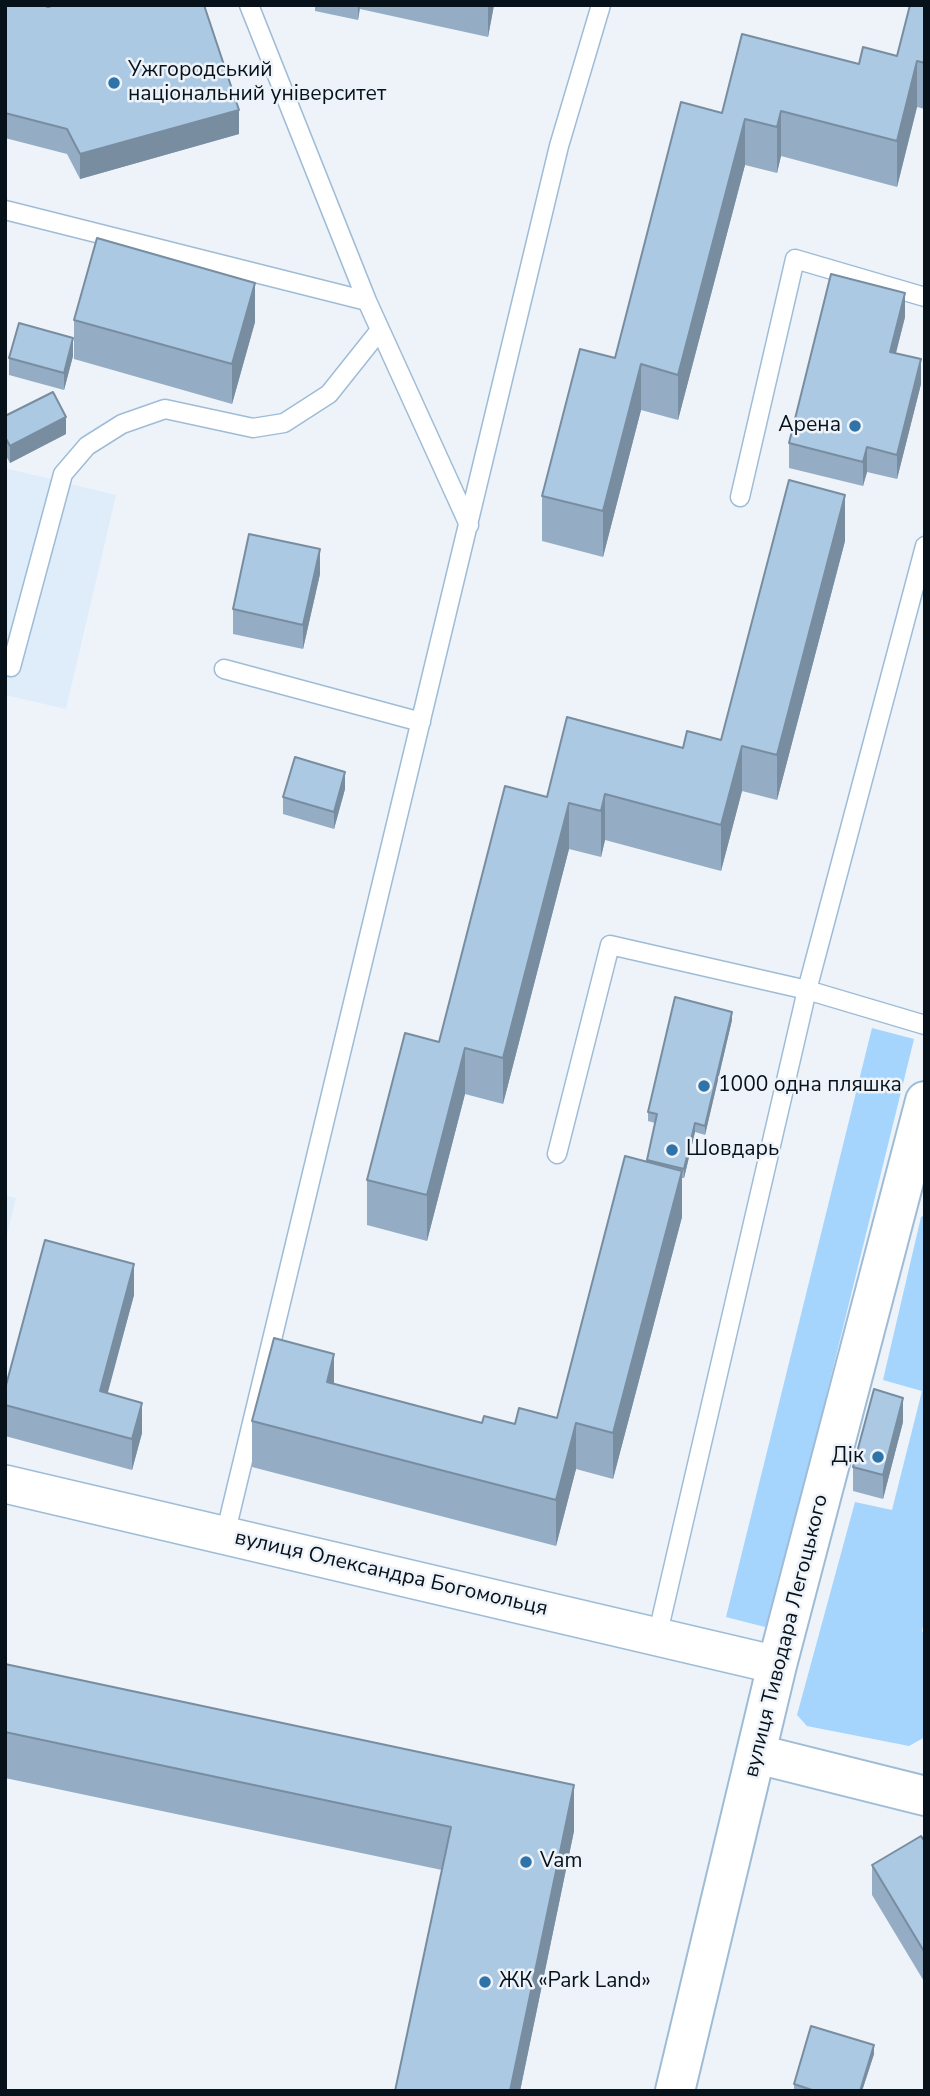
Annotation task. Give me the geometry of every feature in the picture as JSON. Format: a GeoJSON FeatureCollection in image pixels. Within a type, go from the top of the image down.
{"type":"FeatureCollection","features":[{"type":"Feature","properties":{"kind":"street","name":"вулиця Тиводара Легоцького"},"geometry":{"type":"LineString","coordinates":[[675,2091],[777,1665],[914,1193],[925,1101]]}},
{"type":"Feature","properties":{"kind":"street","name":"вулиця Олександра Богомольця"},"geometry":{"type":"LineString","coordinates":[[5,1484],[777,1665]]}},
{"type":"Feature","properties":{"kind":"street"},"geometry":{"type":"LineString","coordinates":[[757,1754],[925,1796]]}},
{"type":"Feature","properties":{"kind":"lane"},"geometry":{"type":"LineString","coordinates":[[249,5],[367,301],[469,525]]}},
{"type":"Feature","properties":{"kind":"lane"},"geometry":{"type":"LineString","coordinates":[[225,1535],[559,146],[601,5]]}},
{"type":"Feature","properties":{"kind":"lane"},"geometry":{"type":"LineString","coordinates":[[5,210],[367,301]]}},
{"type":"Feature","properties":{"kind":"lane"},"geometry":{"type":"LineString","coordinates":[[740,498],[795,259],[925,297]]}},
{"type":"Feature","properties":{"kind":"lane"},"geometry":{"type":"LineString","coordinates":[[5,665],[10,667],[14,655],[63,474],[87,446],[122,424],[165,409],[253,428],[284,423],[329,394],[380,330]]}},
{"type":"Feature","properties":{"kind":"lane"},"geometry":{"type":"LineString","coordinates":[[656,1637],[807,990],[925,546]]}},
{"type":"Feature","properties":{"kind":"lane"},"geometry":{"type":"LineString","coordinates":[[224,669],[421,722]]}},
{"type":"Feature","properties":{"kind":"lane"},"geometry":{"type":"LineString","coordinates":[[557,1154],[610,945],[807,990],[925,1024]]}},
{"type":"Feature","properties":{"kind":"shaded area"},"geometry":{"type":"Polygon","coordinates":[[[5,468],[116,495],[66,709],[5,695],[5,468]]]}},
{"type":"Feature","properties":{"kind":"shaded area"},"geometry":{"type":"Polygon","coordinates":[[[872,1028],[914,1039],[769,1628],[726,1617],[872,1028]]]}},
{"type":"Feature","properties":{"kind":"shaded area"},"geometry":{"type":"Polygon","coordinates":[[[5,1195],[16,1198],[5,1244],[5,1195]]]}},
{"type":"Feature","properties":{"kind":"shaded area"},"geometry":{"type":"Polygon","coordinates":[[[925,1215],[925,1616],[922,1631],[925,1635],[925,1737],[909,1746],[807,1726],[797,1715],[855,1502],[892,1510],[922,1391],[883,1380],[921,1217],[925,1215]]]}},
{"type":"Feature","properties":{"kind":"building","name":"Ужгородський національний університет"},"geometry":{"type":"Polygon","coordinates":[[[5,5],[204,5],[239,110],[80,154],[67,129],[5,113],[5,5]]]}},
{"type":"Feature","properties":{"kind":"building"},"geometry":{"type":"Polygon","coordinates":[[[910,5],[925,5],[925,63],[917,61],[897,141],[781,111],[777,127],[745,119],[678,375],[641,364],[603,511],[542,496],[580,349],[615,358],[681,102],[722,113],[742,34],[859,64],[863,47],[897,56],[910,5]]]}},
{"type":"Feature","properties":{"kind":"building"},"geometry":{"type":"Polygon","coordinates":[[[97,238],[255,283],[232,364],[74,320],[97,238]]]}},
{"type":"Feature","properties":{"kind":"building","name":"Арена"},"geometry":{"type":"Polygon","coordinates":[[[831,274],[905,293],[890,352],[921,359],[897,455],[867,447],[863,462],[789,443],[831,274]]]}},
{"type":"Feature","properties":{"kind":"building"},"geometry":{"type":"Polygon","coordinates":[[[19,323],[73,338],[64,373],[9,358],[19,323]]]}},
{"type":"Feature","properties":{"kind":"building"},"geometry":{"type":"Polygon","coordinates":[[[53,392],[66,417],[10,446],[5,437],[5,416],[53,392]]]}},
{"type":"Feature","properties":{"kind":"building"},"geometry":{"type":"Polygon","coordinates":[[[789,480],[845,495],[777,755],[742,746],[721,825],[605,794],[601,811],[569,803],[503,1058],[465,1048],[427,1195],[367,1180],[405,1033],[439,1042],[505,786],[547,797],[567,717],[683,748],[687,731],[721,740],[789,480]]]}},
{"type":"Feature","properties":{"kind":"building"},"geometry":{"type":"Polygon","coordinates":[[[249,534],[320,549],[303,625],[233,609],[249,534]]]}},
{"type":"Feature","properties":{"kind":"building"},"geometry":{"type":"Polygon","coordinates":[[[295,757],[345,772],[334,812],[283,797],[295,757]]]}},
{"type":"Feature","properties":{"kind":"building"},"geometry":{"type":"Polygon","coordinates":[[[675,997],[732,1012],[705,1126],[695,1123],[684,1169],[647,1160],[657,1114],[648,1112],[675,997]]]}},
{"type":"Feature","properties":{"kind":"building"},"geometry":{"type":"Polygon","coordinates":[[[625,1156],[682,1171],[613,1433],[576,1423],[556,1500],[252,1421],[274,1338],[334,1354],[327,1382],[482,1423],[484,1416],[515,1424],[519,1408],[557,1418],[625,1156]]]}},
{"type":"Feature","properties":{"kind":"building"},"geometry":{"type":"Polygon","coordinates":[[[45,1240],[134,1264],[100,1391],[142,1403],[132,1439],[5,1405],[5,1389],[45,1240]]]}},
{"type":"Feature","properties":{"kind":"building"},"geometry":{"type":"Polygon","coordinates":[[[874,1389],[903,1398],[883,1475],[853,1467],[874,1389]]]}},
{"type":"Feature","properties":{"kind":"building"},"geometry":{"type":"Polygon","coordinates":[[[5,1664],[574,1785],[510,2091],[395,2091],[451,1827],[5,1732],[5,1664]]]}},
{"type":"Feature","properties":{"kind":"building"},"geometry":{"type":"Polygon","coordinates":[[[921,1836],[925,1842],[925,1953],[872,1865],[921,1836]]]}},
{"type":"Feature","properties":{"kind":"building"},"geometry":{"type":"Polygon","coordinates":[[[811,2026],[874,2045],[860,2091],[815,2091],[794,2084],[811,2026]]]}},
{"type":"Feature","properties":{"kind":"place","name":"Ужгородський національний університет"},"geometry":{"type":"Point","coordinates":[114,83]}},
{"type":"Feature","properties":{"kind":"place","name":"Арена"},"geometry":{"type":"Point","coordinates":[855,426]}},
{"type":"Feature","properties":{"kind":"place","name":"1000 одна пляшка"},"geometry":{"type":"Point","coordinates":[704,1086]}},
{"type":"Feature","properties":{"kind":"place","name":"Шовдарь"},"geometry":{"type":"Point","coordinates":[672,1150]}},
{"type":"Feature","properties":{"kind":"place","name":"Дік"},"geometry":{"type":"Point","coordinates":[878,1457]}},
{"type":"Feature","properties":{"kind":"place","name":"Vam"},"geometry":{"type":"Point","coordinates":[526,1862]}},
{"type":"Feature","properties":{"kind":"place","name":"ЖК «Park Land»"},"geometry":{"type":"Point","coordinates":[485,1982]}}]}
